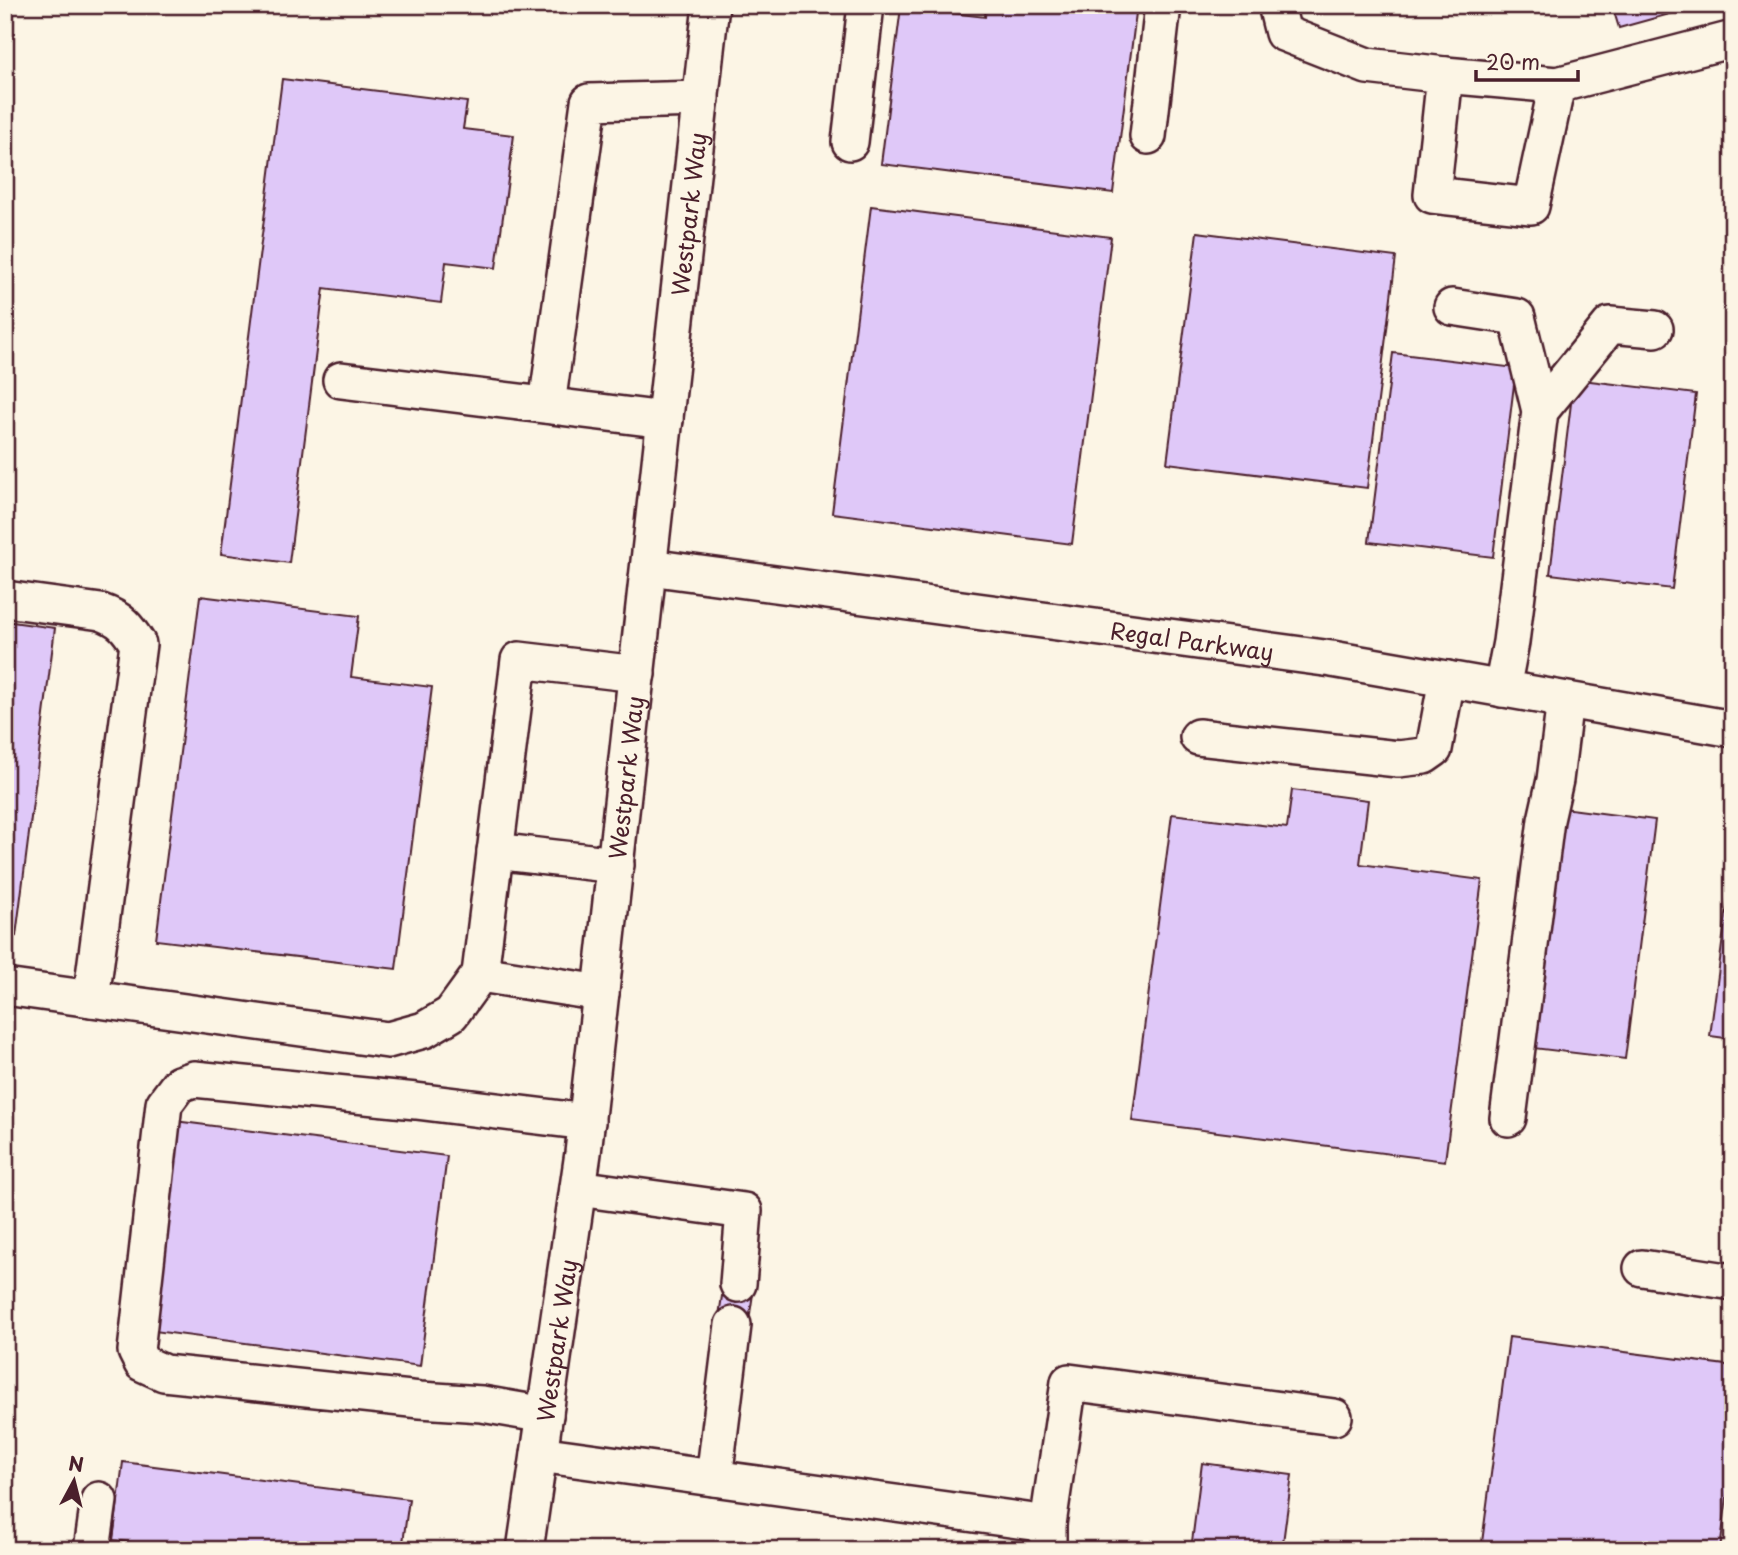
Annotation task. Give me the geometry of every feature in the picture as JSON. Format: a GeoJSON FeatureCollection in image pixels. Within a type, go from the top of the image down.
{"type":"FeatureCollection","features":[{"type":"Feature","properties":{"kind":"street","name":"Westpark Way"},"geometry":{"type":"LineString","coordinates":[[525,1550],[587,1122],[712,5]]}},
{"type":"Feature","properties":{"kind":"street"},"geometry":{"type":"LineString","coordinates":[[850,142],[866,5]]}},
{"type":"Feature","properties":{"kind":"street"},"geometry":{"type":"LineString","coordinates":[[1147,136],[1163,5]]}},
{"type":"Feature","properties":{"kind":"street"},"geometry":{"type":"LineString","coordinates":[[1276,5],[1283,33],[1367,66],[1557,85],[1733,39]]}},
{"type":"Feature","properties":{"kind":"street"},"geometry":{"type":"LineString","coordinates":[[1445,75],[1432,195],[1531,206],[1557,85]]}},
{"type":"Feature","properties":{"kind":"street"},"geometry":{"type":"LineString","coordinates":[[547,405],[589,102],[701,99]]}},
{"type":"Feature","properties":{"kind":"street"},"geometry":{"type":"LineString","coordinates":[[1452,307],[1517,317],[1540,411],[1511,642],[1502,689]]}},
{"type":"Feature","properties":{"kind":"street"},"geometry":{"type":"LineString","coordinates":[[1540,411],[1610,325],[1655,329]]}},
{"type":"Feature","properties":{"kind":"street"},"geometry":{"type":"LineString","coordinates":[[341,380],[665,420]]}},
{"type":"Feature","properties":{"kind":"street","name":"Regal Parkway"},"geometry":{"type":"LineString","coordinates":[[649,567],[1318,657],[1733,729]]}},
{"type":"Feature","properties":{"kind":"street"},"geometry":{"type":"LineString","coordinates":[[5,599],[110,615],[125,624],[138,644],[91,999]]}},
{"type":"Feature","properties":{"kind":"street"},"geometry":{"type":"LineString","coordinates":[[5,987],[388,1040],[424,1030],[451,1014],[480,974],[519,660],[637,674]]}},
{"type":"Feature","properties":{"kind":"street"},"geometry":{"type":"LineString","coordinates":[[1198,737],[1398,759],[1424,756],[1434,749],[1447,679]]}},
{"type":"Feature","properties":{"kind":"street"},"geometry":{"type":"LineString","coordinates":[[1508,1118],[1546,820],[1555,780],[1565,699]]}},
{"type":"Feature","properties":{"kind":"street"},"geometry":{"type":"LineString","coordinates":[[495,851],[616,865]]}},
{"type":"Feature","properties":{"kind":"street"},"geometry":{"type":"LineString","coordinates":[[480,974],[601,993]]}},
{"type":"Feature","properties":{"kind":"street"},"geometry":{"type":"LineString","coordinates":[[545,1415],[482,1404],[420,1401],[164,1373],[142,1363],[136,1352],[164,1104],[178,1084],[194,1079],[416,1101],[587,1122]]}},
{"type":"Feature","properties":{"kind":"street"},"geometry":{"type":"LineString","coordinates":[[578,1188],[744,1211],[738,1284]]}},
{"type":"Feature","properties":{"kind":"street"},"geometry":{"type":"LineString","coordinates":[[1642,1268],[1733,1282]]}},
{"type":"Feature","properties":{"kind":"street"},"geometry":{"type":"LineString","coordinates":[[714,1478],[733,1325]]}},
{"type":"Feature","properties":{"kind":"street"},"geometry":{"type":"LineString","coordinates":[[539,1454],[714,1478],[1048,1537],[1069,1382],[1334,1417]]}},
{"type":"Feature","properties":{"kind":"street"},"geometry":{"type":"LineString","coordinates":[[92,1550],[99,1500]]}},
{"type":"Feature","properties":{"kind":"building"},"geometry":{"type":"Polygon","coordinates":[[[986,5],[1137,5],[1113,193],[881,164],[901,7],[985,17],[986,5]]]}},
{"type":"Feature","properties":{"kind":"building"},"geometry":{"type":"Polygon","coordinates":[[[1612,5],[1702,5],[1619,28],[1612,5]]]}},
{"type":"Feature","properties":{"kind":"building"},"geometry":{"type":"Polygon","coordinates":[[[282,79],[467,102],[463,129],[514,135],[496,268],[446,262],[441,303],[324,288],[289,563],[221,554],[282,79]]]}},
{"type":"Feature","properties":{"kind":"building"},"geometry":{"type":"Polygon","coordinates":[[[871,206],[1111,237],[1072,544],[832,513],[871,206]]]}},
{"type":"Feature","properties":{"kind":"building"},"geometry":{"type":"Polygon","coordinates":[[[1197,232],[1396,257],[1367,488],[1167,463],[1197,232]]]}},
{"type":"Feature","properties":{"kind":"building"},"geometry":{"type":"Polygon","coordinates":[[[1393,353],[1516,368],[1493,557],[1369,542],[1393,353]]]}},
{"type":"Feature","properties":{"kind":"building"},"geometry":{"type":"Polygon","coordinates":[[[1574,379],[1696,394],[1672,589],[1550,574],[1574,379]]]}},
{"type":"Feature","properties":{"kind":"building"},"geometry":{"type":"Polygon","coordinates":[[[200,596],[359,616],[351,677],[432,687],[396,969],[156,940],[200,596]]]}},
{"type":"Feature","properties":{"kind":"building"},"geometry":{"type":"Polygon","coordinates":[[[5,621],[55,628],[16,936],[5,934],[5,621]]]}},
{"type":"Feature","properties":{"kind":"building"},"geometry":{"type":"Polygon","coordinates":[[[1292,790],[1368,800],[1360,864],[1482,880],[1445,1161],[1132,1121],[1172,814],[1287,828],[1292,790]]]}},
{"type":"Feature","properties":{"kind":"building"},"geometry":{"type":"Polygon","coordinates":[[[1563,808],[1655,820],[1625,1059],[1533,1048],[1563,808]]]}},
{"type":"Feature","properties":{"kind":"building"},"geometry":{"type":"Polygon","coordinates":[[[1733,861],[1733,1039],[1710,1036],[1733,861]]]}},
{"type":"Feature","properties":{"kind":"building"},"geometry":{"type":"Polygon","coordinates":[[[167,1120],[447,1156],[420,1366],[139,1329],[167,1120]]]}},
{"type":"Feature","properties":{"kind":"building"},"geometry":{"type":"Polygon","coordinates":[[[724,1283],[754,1287],[748,1327],[718,1322],[724,1283]]]}},
{"type":"Feature","properties":{"kind":"building"},"geometry":{"type":"Polygon","coordinates":[[[1509,1337],[1733,1366],[1733,1451],[1720,1550],[1481,1550],[1509,1337]]]}},
{"type":"Feature","properties":{"kind":"building"},"geometry":{"type":"Polygon","coordinates":[[[123,1462],[409,1499],[402,1550],[184,1550],[113,1540],[123,1462]]]}},
{"type":"Feature","properties":{"kind":"building"},"geometry":{"type":"Polygon","coordinates":[[[1202,1463],[1292,1475],[1282,1550],[1191,1550],[1202,1463]]]}},
{"type":"Feature","properties":{"kind":"building"},"geometry":{"type":"Polygon","coordinates":[[[659,1545],[694,1550],[658,1550],[659,1545]]]}}]}
